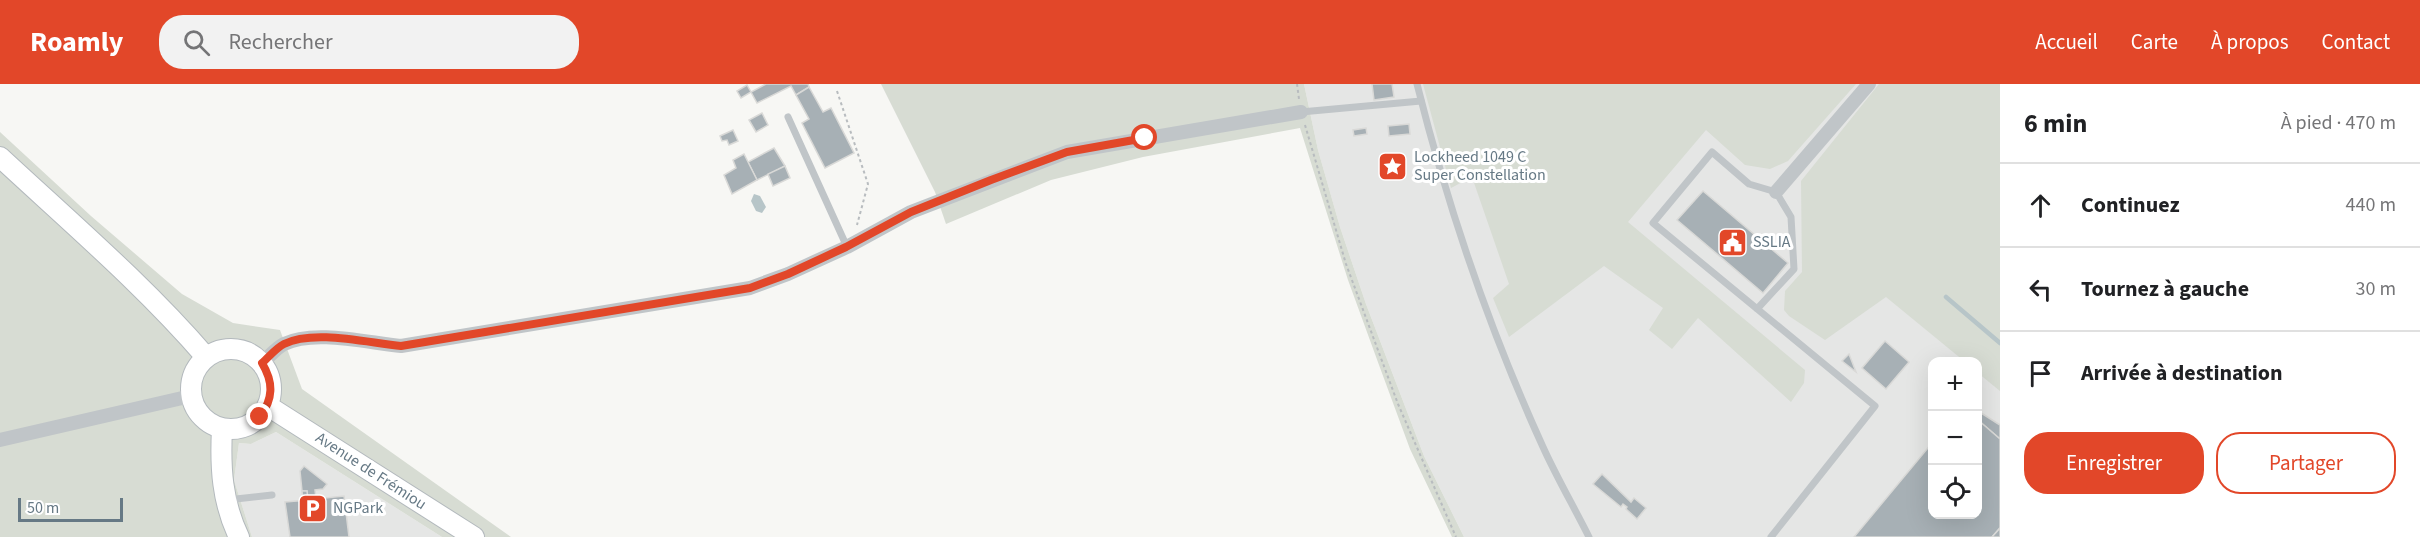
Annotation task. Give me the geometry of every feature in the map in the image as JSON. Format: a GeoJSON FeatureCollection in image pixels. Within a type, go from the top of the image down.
{"type":"FeatureCollection","features":[{"type":"Feature","properties":{"kind":"main road"},"geometry":{"type":"LineString","coordinates":[[0,157],[130,278],[206,357]]}},
{"type":"Feature","properties":{"kind":"main road"},"geometry":{"type":"LineString","coordinates":[[236,349],[253,355],[262,363],[271,384],[268,406],[260,417],[249,426],[222,429],[211,425],[201,417],[191,396],[193,374],[206,357],[217,351],[236,349]]}},
{"type":"Feature","properties":{"kind":"main road","name":"Avenue de Frémiou"},"geometry":{"type":"LineString","coordinates":[[268,406],[474,537]]}},
{"type":"Feature","properties":{"kind":"main road"},"geometry":{"type":"LineString","coordinates":[[222,429],[221,472],[225,500],[240,537]]}},
{"type":"Feature","properties":{"kind":"street"},"geometry":{"type":"LineString","coordinates":[[1776,192],[1869,84]]}},
{"type":"Feature","properties":{"kind":"street"},"geometry":{"type":"LineString","coordinates":[[262,363],[283,345],[302,339],[341,338],[401,346],[750,288],[788,274],[846,247],[911,212],[1067,152],[1301,112]]}},
{"type":"Feature","properties":{"kind":"street"},"geometry":{"type":"LineString","coordinates":[[0,440],[191,396]]}},
{"type":"Feature","properties":{"kind":"lane"},"geometry":{"type":"LineString","coordinates":[[1417,84],[1456,222],[1491,322],[1544,448],[1589,537]]}},
{"type":"Feature","properties":{"kind":"lane"},"geometry":{"type":"LineString","coordinates":[[1301,112],[1421,101]]}},
{"type":"Feature","properties":{"kind":"lane"},"geometry":{"type":"LineString","coordinates":[[788,117],[846,247]]}},
{"type":"Feature","properties":{"kind":"lane"},"geometry":{"type":"LineString","coordinates":[[1757,309],[1794,269],[1791,218],[1776,192],[1749,184],[1712,152],[1653,223],[1757,309],[1875,406],[1771,537]]}},
{"type":"Feature","properties":{"kind":"lane"},"geometry":{"type":"LineString","coordinates":[[225,500],[272,495]]}},
{"type":"Feature","properties":{"kind":"path"},"geometry":{"type":"LineString","coordinates":[[837,91],[868,184],[860,219],[846,247]]}},
{"type":"Feature","properties":{"kind":"path"},"geometry":{"type":"LineString","coordinates":[[1301,112],[1346,264],[1398,404],[1456,537]]}},
{"type":"Feature","properties":{"kind":"shaded area"},"geometry":{"type":"Polygon","coordinates":[[[881,84],[1304,84],[1318,150],[1340,227],[1366,304],[1424,456],[1464,537],[1452,537],[1410,449],[1348,280],[1300,128],[1143,157],[1051,180],[946,224],[935,192],[881,84]]]}},
{"type":"Feature","properties":{"kind":"shaded area"},"geometry":{"type":"Polygon","coordinates":[[[1304,84],[2000,84],[2000,537],[1464,537],[1424,456],[1366,304],[1340,227],[1318,150],[1304,84]]]}},
{"type":"Feature","properties":{"kind":"shaded area"},"geometry":{"type":"Polygon","coordinates":[[[1423,84],[1856,84],[1788,161],[1770,169],[1745,165],[1706,130],[1628,222],[1805,370],[1804,383],[1791,402],[1698,318],[1672,349],[1649,330],[1663,308],[1604,266],[1509,337],[1493,298],[1509,284],[1472,177],[1451,188],[1423,84]]]}},
{"type":"Feature","properties":{"kind":"shaded area"},"geometry":{"type":"Polygon","coordinates":[[[1879,84],[2000,84],[2000,391],[1982,376],[1982,357],[1959,357],[1886,297],[1825,340],[1789,316],[1784,310],[1785,291],[1802,272],[1801,181],[1879,84]]]}},
{"type":"Feature","properties":{"kind":"shaded area"},"geometry":{"type":"Polygon","coordinates":[[[0,132],[91,216],[182,294],[233,323],[280,330],[302,389],[511,537],[442,537],[276,432],[251,444],[239,443],[234,480],[252,537],[0,537],[0,132]]]}},
{"type":"Feature","properties":{"kind":"shaded area"},"geometry":{"type":"Polygon","coordinates":[[[754,194],[760,196],[766,207],[762,213],[756,211],[751,201],[754,194]]]}},
{"type":"Feature","properties":{"kind":"shaded area"},"geometry":{"type":"Polygon","coordinates":[[[276,432],[442,537],[252,537],[234,480],[239,443],[251,444],[276,432]]]}},
{"type":"Feature","properties":{"kind":"building"},"geometry":{"type":"Polygon","coordinates":[[[766,84],[808,84],[809,87],[796,95],[791,86],[757,103],[751,92],[766,84]]]}},
{"type":"Feature","properties":{"kind":"building"},"geometry":{"type":"Polygon","coordinates":[[[1372,84],[1392,84],[1394,97],[1374,100],[1372,84]]]}},
{"type":"Feature","properties":{"kind":"building"},"geometry":{"type":"Polygon","coordinates":[[[747,85],[751,92],[741,98],[737,91],[747,85]]]}},
{"type":"Feature","properties":{"kind":"building"},"geometry":{"type":"Polygon","coordinates":[[[809,87],[823,112],[831,108],[854,153],[825,168],[802,123],[809,119],[796,95],[809,87]]]}},
{"type":"Feature","properties":{"kind":"building"},"geometry":{"type":"Polygon","coordinates":[[[762,113],[768,125],[756,132],[749,120],[762,113]]]}},
{"type":"Feature","properties":{"kind":"building"},"geometry":{"type":"Polygon","coordinates":[[[1409,124],[1410,134],[1389,136],[1388,126],[1409,124]]]}},
{"type":"Feature","properties":{"kind":"building"},"geometry":{"type":"Polygon","coordinates":[[[1366,128],[1367,134],[1354,136],[1353,130],[1366,128]]]}},
{"type":"Feature","properties":{"kind":"building"},"geometry":{"type":"Polygon","coordinates":[[[733,130],[738,141],[729,145],[727,140],[722,141],[720,136],[733,130]]]}},
{"type":"Feature","properties":{"kind":"building"},"geometry":{"type":"Polygon","coordinates":[[[774,148],[785,166],[757,180],[748,162],[774,148]]]}},
{"type":"Feature","properties":{"kind":"building"},"geometry":{"type":"Polygon","coordinates":[[[744,154],[757,180],[732,194],[724,175],[736,168],[733,160],[744,154]]]}},
{"type":"Feature","properties":{"kind":"building"},"geometry":{"type":"Polygon","coordinates":[[[785,166],[790,178],[773,186],[768,174],[785,166]]]}},
{"type":"Feature","properties":{"kind":"building","name":"SSLIA"},"geometry":{"type":"Polygon","coordinates":[[[1703,191],[1788,263],[1763,293],[1677,220],[1703,191]]]}},
{"type":"Feature","properties":{"kind":"building"},"geometry":{"type":"Polygon","coordinates":[[[1885,341],[1909,362],[1886,389],[1862,368],[1885,341]]]}},
{"type":"Feature","properties":{"kind":"building"},"geometry":{"type":"Polygon","coordinates":[[[1849,354],[1856,372],[1842,361],[1849,354]]]}},
{"type":"Feature","properties":{"kind":"building"},"geometry":{"type":"Polygon","coordinates":[[[1982,414],[2000,425],[2000,439],[1982,423],[1982,414]]]}},
{"type":"Feature","properties":{"kind":"building"},"geometry":{"type":"Polygon","coordinates":[[[1982,423],[2000,439],[2000,528],[1992,537],[1854,537],[1928,448],[1928,519],[1982,519],[1982,423]]]}},
{"type":"Feature","properties":{"kind":"building"},"geometry":{"type":"Polygon","coordinates":[[[304,466],[327,484],[323,489],[315,490],[316,499],[344,496],[349,537],[290,537],[285,502],[308,500],[307,491],[302,491],[300,471],[304,466]]]}},
{"type":"Feature","properties":{"kind":"building"},"geometry":{"type":"Polygon","coordinates":[[[1602,474],[1631,502],[1634,498],[1646,508],[1637,519],[1626,509],[1627,507],[1623,504],[1621,507],[1593,484],[1602,474]]]}},
{"type":"Feature","properties":{"kind":"building"},"geometry":{"type":"Polygon","coordinates":[[[302,491],[307,491],[308,500],[303,500],[302,491]]]}},
{"type":"Feature","properties":{"kind":"building"},"geometry":{"type":"Polygon","coordinates":[[[2000,528],[2000,537],[1992,537],[2000,528]]]}},
{"type":"Feature","properties":{"kind":"waterway"},"geometry":{"type":"LineString","coordinates":[[1946,297],[2000,343]]}},
{"type":"Feature","properties":{"kind":"place","name":"Lockheed 1049 C Super Constellation"},"geometry":{"type":"Point","coordinates":[1393,166]}},
{"type":"Feature","properties":{"kind":"place","name":"SSLIA"},"geometry":{"type":"Point","coordinates":[1732,242]}},
{"type":"Feature","properties":{"kind":"place","name":"NGPark"},"geometry":{"type":"Point","coordinates":[312,508]}},
{"type":"Feature","properties":{"kind":"route"},"geometry":{"type":"LineString","coordinates":[[260,417],[268,406],[271,395],[268,373],[262,363],[283,345],[302,339],[341,338],[401,346],[750,288],[788,274],[846,247],[911,212],[991,180],[1067,152],[1145,138]]}}]}
